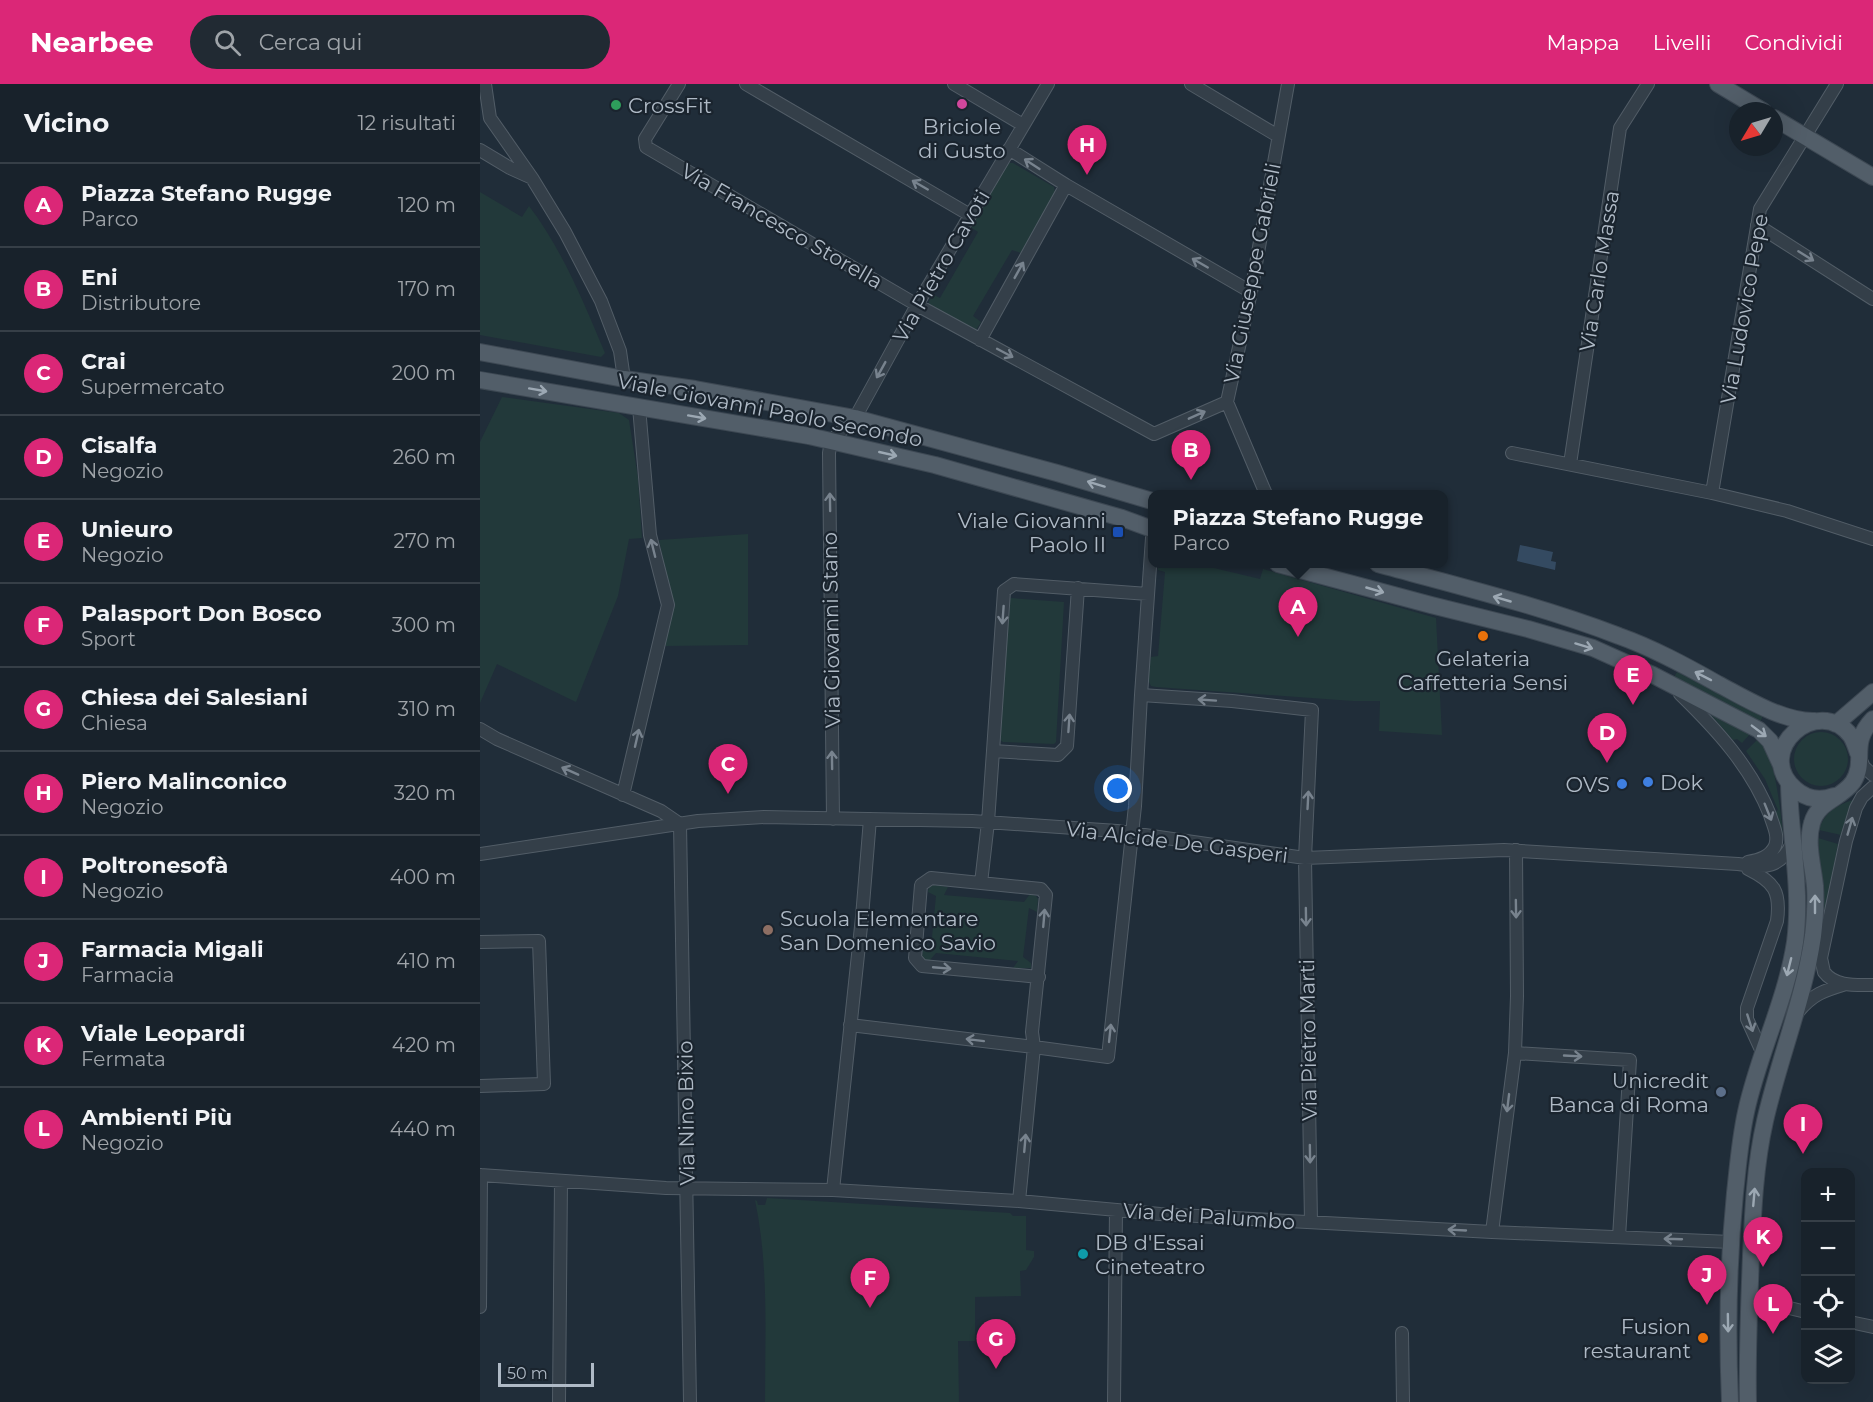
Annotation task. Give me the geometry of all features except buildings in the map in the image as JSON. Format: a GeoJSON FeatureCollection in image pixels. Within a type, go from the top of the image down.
{"type":"FeatureCollection","features":[{"type":"Feature","properties":{"kind":"main road"},"geometry":{"type":"LineString","coordinates":[[1718,84],[1748,102]]}},
{"type":"Feature","properties":{"kind":"main road"},"geometry":{"type":"LineString","coordinates":[[1783,123],[1873,177]]}},
{"type":"Feature","properties":{"kind":"main road","name":"Viale Giovanni Paolo Secondo"},"geometry":{"type":"LineString","coordinates":[[480,352],[855,418],[1057,472],[1148,500]]}},
{"type":"Feature","properties":{"kind":"main road","name":"Viale Giovanni Paolo Secondo"},"geometry":{"type":"LineString","coordinates":[[480,380],[831,441],[935,465],[1122,518],[1148,528]]}},
{"type":"Feature","properties":{"kind":"main road"},"geometry":{"type":"LineString","coordinates":[[1293,568],[1593,648],[1670,684],[1759,730],[1770,741],[1789,784],[1800,793],[1815,799],[1827,799],[1839,795]]}},
{"type":"Feature","properties":{"kind":"main road"},"geometry":{"type":"LineString","coordinates":[[1392,568],[1528,606],[1626,638],[1760,705],[1792,718],[1836,724],[1852,737],[1859,754]]}},
{"type":"Feature","properties":{"kind":"main road"},"geometry":{"type":"LineString","coordinates":[[1521,627],[1528,606]]}},
{"type":"Feature","properties":{"kind":"main road"},"geometry":{"type":"LineString","coordinates":[[1836,724],[1873,692]]}},
{"type":"Feature","properties":{"kind":"main road"},"geometry":{"type":"LineString","coordinates":[[1748,1402],[1748,1298],[1754,1193],[1765,1123],[1806,974],[1815,918],[1815,886],[1810,852],[1812,824],[1819,809],[1849,787],[1854,780],[1858,771],[1858,744],[1873,719]]}},
{"type":"Feature","properties":{"kind":"main road"},"geometry":{"type":"LineString","coordinates":[[1781,765],[1784,745],[1790,735],[1802,725],[1815,721]]}},
{"type":"Feature","properties":{"kind":"main road"},"geometry":{"type":"LineString","coordinates":[[1730,1402],[1728,1303],[1731,1242],[1741,1142],[1746,1112],[1790,968],[1795,941],[1798,895],[1789,784]]}},
{"type":"Feature","properties":{"kind":"street"},"geometry":{"type":"LineString","coordinates":[[485,84],[490,118],[532,178],[565,232],[601,301],[620,351],[624,379]]}},
{"type":"Feature","properties":{"kind":"street","name":"Via Francesco Storella"},"geometry":{"type":"LineString","coordinates":[[679,84],[645,139],[646,147],[917,305]]}},
{"type":"Feature","properties":{"kind":"street"},"geometry":{"type":"LineString","coordinates":[[746,84],[970,215]]}},
{"type":"Feature","properties":{"kind":"street"},"geometry":{"type":"LineString","coordinates":[[954,84],[1023,124]]}},
{"type":"Feature","properties":{"kind":"street","name":"Via Pietro Cavoti"},"geometry":{"type":"LineString","coordinates":[[831,441],[855,418],[917,305],[1048,84]]}},
{"type":"Feature","properties":{"kind":"street"},"geometry":{"type":"LineString","coordinates":[[1191,84],[1278,136]]}},
{"type":"Feature","properties":{"kind":"street","name":"Via Giuseppe Gabrieli"},"geometry":{"type":"LineString","coordinates":[[917,305],[1154,434],[1227,402],[1251,292],[1288,84]]}},
{"type":"Feature","properties":{"kind":"street","name":"Via Carlo Massa"},"geometry":{"type":"LineString","coordinates":[[1570,464],[1620,128],[1648,84]]}},
{"type":"Feature","properties":{"kind":"street","name":"Via Ludovico Pepe"},"geometry":{"type":"LineString","coordinates":[[1712,493],[1760,208],[1837,84]]}},
{"type":"Feature","properties":{"kind":"street"},"geometry":{"type":"LineString","coordinates":[[1009,149],[1066,185],[1251,292]]}},
{"type":"Feature","properties":{"kind":"street"},"geometry":{"type":"LineString","coordinates":[[480,150],[532,178]]}},
{"type":"Feature","properties":{"kind":"street"},"geometry":{"type":"LineString","coordinates":[[980,340],[1066,185]]}},
{"type":"Feature","properties":{"kind":"street"},"geometry":{"type":"LineString","coordinates":[[1756,225],[1873,299]]}},
{"type":"Feature","properties":{"kind":"street"},"geometry":{"type":"LineString","coordinates":[[1227,402],[1264,490]]}},
{"type":"Feature","properties":{"kind":"street"},"geometry":{"type":"LineString","coordinates":[[623,795],[668,605],[650,535],[639,407]]}},
{"type":"Feature","properties":{"kind":"street","name":"Via Giovanni Stano"},"geometry":{"type":"LineString","coordinates":[[831,441],[829,453],[833,819]]}},
{"type":"Feature","properties":{"kind":"street"},"geometry":{"type":"LineString","coordinates":[[1512,453],[1712,493],[1787,512],[1873,538]]}},
{"type":"Feature","properties":{"kind":"street"},"geometry":{"type":"LineString","coordinates":[[850,1025],[1108,1057],[1132,833],[1150,568]]}},
{"type":"Feature","properties":{"kind":"street"},"geometry":{"type":"LineString","coordinates":[[981,883],[988,822],[1004,591],[1014,584],[1148,594]]}},
{"type":"Feature","properties":{"kind":"street"},"geometry":{"type":"LineString","coordinates":[[993,751],[1058,755],[1068,746],[1078,588]]}},
{"type":"Feature","properties":{"kind":"street"},"geometry":{"type":"LineString","coordinates":[[1670,684],[1736,754],[1758,789],[1772,820],[1777,837],[1770,853],[1761,860],[1738,864]]}},
{"type":"Feature","properties":{"kind":"street","name":"Via Pietro Marti"},"geometry":{"type":"LineString","coordinates":[[1141,694],[1312,710],[1305,858],[1311,1222]]}},
{"type":"Feature","properties":{"kind":"street"},"geometry":{"type":"LineString","coordinates":[[480,729],[661,811],[680,824]]}},
{"type":"Feature","properties":{"kind":"street"},"geometry":{"type":"LineString","coordinates":[[1859,754],[1864,767],[1873,775]]}},
{"type":"Feature","properties":{"kind":"street"},"geometry":{"type":"LineString","coordinates":[[1873,787],[1862,797],[1856,808],[1846,841],[1823,949],[1822,966],[1827,977],[1835,981],[1846,984],[1873,985]]}},
{"type":"Feature","properties":{"kind":"street","name":"Via Alcide De Gasperi"},"geometry":{"type":"LineString","coordinates":[[480,854],[698,821],[764,817],[988,822],[1132,833],[1305,858],[1516,850],[1738,864],[1758,868],[1779,860],[1789,850],[1794,840]]}},
{"type":"Feature","properties":{"kind":"street"},"geometry":{"type":"LineString","coordinates":[[833,1190],[870,819]]}},
{"type":"Feature","properties":{"kind":"street","name":"Via Nino Bixio"},"geometry":{"type":"LineString","coordinates":[[680,824],[690,1402]]}},
{"type":"Feature","properties":{"kind":"street"},"geometry":{"type":"LineString","coordinates":[[1492,1232],[1515,1053],[1516,850]]}},
{"type":"Feature","properties":{"kind":"street"},"geometry":{"type":"LineString","coordinates":[[1738,864],[1769,881],[1774,889],[1779,910],[1747,1008],[1747,1019],[1764,1054]]}},
{"type":"Feature","properties":{"kind":"street"},"geometry":{"type":"LineString","coordinates":[[1019,1201],[1034,1047],[1032,1032],[1039,977],[1046,895],[1041,889],[931,878],[921,885],[915,958],[922,966],[1039,977]]}},
{"type":"Feature","properties":{"kind":"street"},"geometry":{"type":"LineString","coordinates":[[480,942],[539,941],[544,1084],[480,1086]]}},
{"type":"Feature","properties":{"kind":"street"},"geometry":{"type":"LineString","coordinates":[[1793,1018],[1808,999],[1846,984]]}},
{"type":"Feature","properties":{"kind":"street"},"geometry":{"type":"LineString","coordinates":[[1515,1053],[1630,1060],[1619,1237]]}},
{"type":"Feature","properties":{"kind":"street"},"geometry":{"type":"LineString","coordinates":[[480,1307],[481,1175]]}},
{"type":"Feature","properties":{"kind":"street","name":"Via dei Palumbo"},"geometry":{"type":"LineString","coordinates":[[481,1175],[687,1188],[833,1190],[1019,1201],[1160,1214],[1731,1242]]}},
{"type":"Feature","properties":{"kind":"street"},"geometry":{"type":"LineString","coordinates":[[559,1402],[561,1181]]}},
{"type":"Feature","properties":{"kind":"street"},"geometry":{"type":"LineString","coordinates":[[1114,1402],[1116,1210]]}},
{"type":"Feature","properties":{"kind":"street"},"geometry":{"type":"LineString","coordinates":[[1748,1298],[1801,1311]]}},
{"type":"Feature","properties":{"kind":"street"},"geometry":{"type":"LineString","coordinates":[[1855,1323],[1873,1327]]}},
{"type":"Feature","properties":{"kind":"street"},"geometry":{"type":"LineString","coordinates":[[1402,1333],[1403,1402]]}},
{"type":"Feature","properties":{"kind":"green space"},"geometry":{"type":"Polygon","coordinates":[[[1008,163],[1013,163],[1054,187],[1055,193],[1021,253],[1012,250],[973,316],[981,322],[976,330],[929,304],[929,301],[934,295],[940,298],[978,232],[971,225],[1008,163]]]}},
{"type":"Feature","properties":{"kind":"green space"},"geometry":{"type":"Polygon","coordinates":[[[480,192],[522,217],[529,206],[552,240],[571,277],[605,353],[601,357],[480,335],[480,192]]]}},
{"type":"Feature","properties":{"kind":"green space"},"geometry":{"type":"Polygon","coordinates":[[[502,397],[619,413],[629,420],[638,478],[642,538],[629,539],[618,596],[576,702],[497,664],[480,703],[480,442],[502,397]]]}},
{"type":"Feature","properties":{"kind":"green space"},"geometry":{"type":"Polygon","coordinates":[[[748,534],[748,645],[665,646],[673,608],[659,540],[748,534]]]}},
{"type":"Feature","properties":{"kind":"green space"},"geometry":{"type":"Polygon","coordinates":[[[1158,568],[1214,568],[1260,579],[1263,569],[1436,618],[1442,735],[1379,731],[1380,701],[1151,686],[1147,678],[1151,657],[1158,656],[1165,572],[1158,568]]]}},
{"type":"Feature","properties":{"kind":"green space"},"geometry":{"type":"Polygon","coordinates":[[[1011,598],[1064,602],[1056,742],[1054,744],[1000,740],[1008,601],[1011,598]]]}},
{"type":"Feature","properties":{"kind":"green space"},"geometry":{"type":"Polygon","coordinates":[[[1677,672],[1763,716],[1760,722],[1674,677],[1677,672]]]}},
{"type":"Feature","properties":{"kind":"green space"},"geometry":{"type":"Polygon","coordinates":[[[1706,709],[1750,734],[1742,743],[1737,739],[1733,740],[1706,709]]]}},
{"type":"Feature","properties":{"kind":"green space"},"geometry":{"type":"Polygon","coordinates":[[[1821,732],[1831,734],[1840,740],[1846,749],[1848,759],[1846,769],[1840,778],[1831,784],[1821,786],[1811,784],[1802,778],[1796,769],[1794,759],[1796,749],[1802,740],[1811,734],[1821,732]]]}},
{"type":"Feature","properties":{"kind":"green space"},"geometry":{"type":"Polygon","coordinates":[[[1757,740],[1764,746],[1771,763],[1783,834],[1780,834],[1774,812],[1778,810],[1765,779],[1746,751],[1757,740]]]}},
{"type":"Feature","properties":{"kind":"green space"},"geometry":{"type":"Polygon","coordinates":[[[1853,800],[1841,835],[1819,830],[1831,810],[1853,800]]]}},
{"type":"Feature","properties":{"kind":"green space"},"geometry":{"type":"Polygon","coordinates":[[[1818,838],[1838,844],[1824,917],[1818,838]]]}},
{"type":"Feature","properties":{"kind":"green space"},"geometry":{"type":"Polygon","coordinates":[[[934,885],[948,887],[944,895],[1024,902],[1030,894],[1036,896],[1038,899],[1037,912],[1029,908],[1023,957],[1031,963],[1031,968],[1013,968],[1018,961],[936,953],[930,960],[925,960],[922,957],[923,943],[931,947],[936,896],[928,892],[929,887],[934,885]]]}},
{"type":"Feature","properties":{"kind":"green space"},"geometry":{"type":"Polygon","coordinates":[[[767,1198],[1010,1213],[1013,1216],[1026,1216],[1026,1250],[1034,1251],[1034,1257],[1026,1270],[1020,1271],[1021,1296],[975,1297],[975,1341],[958,1341],[959,1402],[765,1402],[764,1276],[755,1200],[758,1205],[765,1205],[767,1198]]]}},
{"type":"Feature","properties":{"kind":"water"},"geometry":{"type":"Polygon","coordinates":[[[1520,545],[1553,552],[1551,561],[1556,562],[1555,570],[1517,561],[1520,545]]]}},
{"type":"Feature","properties":{"kind":"place","name":"Briciole di Gusto"},"geometry":{"type":"Point","coordinates":[962,104]}},
{"type":"Feature","properties":{"kind":"place","name":"CrossFit"},"geometry":{"type":"Point","coordinates":[616,105]}},
{"type":"Feature","properties":{"kind":"place","name":"Piero Malinconico"},"geometry":{"type":"Point","coordinates":[1087,175]}},
{"type":"Feature","properties":{"kind":"place","name":"Eni"},"geometry":{"type":"Point","coordinates":[1191,480]}},
{"type":"Feature","properties":{"kind":"place","name":"Viale Giovanni Paolo II"},"geometry":{"type":"Point","coordinates":[1118,532]}},
{"type":"Feature","properties":{"kind":"place","name":"Gelateria Caffetteria Sensi"},"geometry":{"type":"Point","coordinates":[1483,636]}},
{"type":"Feature","properties":{"kind":"place","name":"Piazza Stefano Rugge"},"geometry":{"type":"Point","coordinates":[1298,637]}},
{"type":"Feature","properties":{"kind":"place","name":"Unieuro"},"geometry":{"type":"Point","coordinates":[1633,705]}},
{"type":"Feature","properties":{"kind":"place","name":"Cisalfa"},"geometry":{"type":"Point","coordinates":[1607,763]}},
{"type":"Feature","properties":{"kind":"place","name":"Dok"},"geometry":{"type":"Point","coordinates":[1648,782]}},
{"type":"Feature","properties":{"kind":"place","name":"OVS"},"geometry":{"type":"Point","coordinates":[1622,784]}},
{"type":"Feature","properties":{"kind":"place","name":"Crai"},"geometry":{"type":"Point","coordinates":[728,794]}},
{"type":"Feature","properties":{"kind":"place","name":"Scuola Elementare San Domenico Savio"},"geometry":{"type":"Point","coordinates":[768,930]}},
{"type":"Feature","properties":{"kind":"place","name":"Unicredit Banca di Roma"},"geometry":{"type":"Point","coordinates":[1721,1092]}},
{"type":"Feature","properties":{"kind":"place","name":"Poltronesofà"},"geometry":{"type":"Point","coordinates":[1803,1154]}},
{"type":"Feature","properties":{"kind":"place","name":"DB d'Essai Cineteatro"},"geometry":{"type":"Point","coordinates":[1083,1254]}},
{"type":"Feature","properties":{"kind":"place","name":"Viale Leopardi"},"geometry":{"type":"Point","coordinates":[1763,1267]}},
{"type":"Feature","properties":{"kind":"place","name":"Farmacia Migali"},"geometry":{"type":"Point","coordinates":[1707,1305]}},
{"type":"Feature","properties":{"kind":"place","name":"Palasport Don Bosco"},"geometry":{"type":"Point","coordinates":[870,1308]}},
{"type":"Feature","properties":{"kind":"place","name":"Ambienti Più"},"geometry":{"type":"Point","coordinates":[1773,1334]}},
{"type":"Feature","properties":{"kind":"place","name":"Fusion restaurant"},"geometry":{"type":"Point","coordinates":[1703,1338]}},
{"type":"Feature","properties":{"kind":"place","name":"Chiesa dei Salesiani"},"geometry":{"type":"Point","coordinates":[996,1369]}}]}
